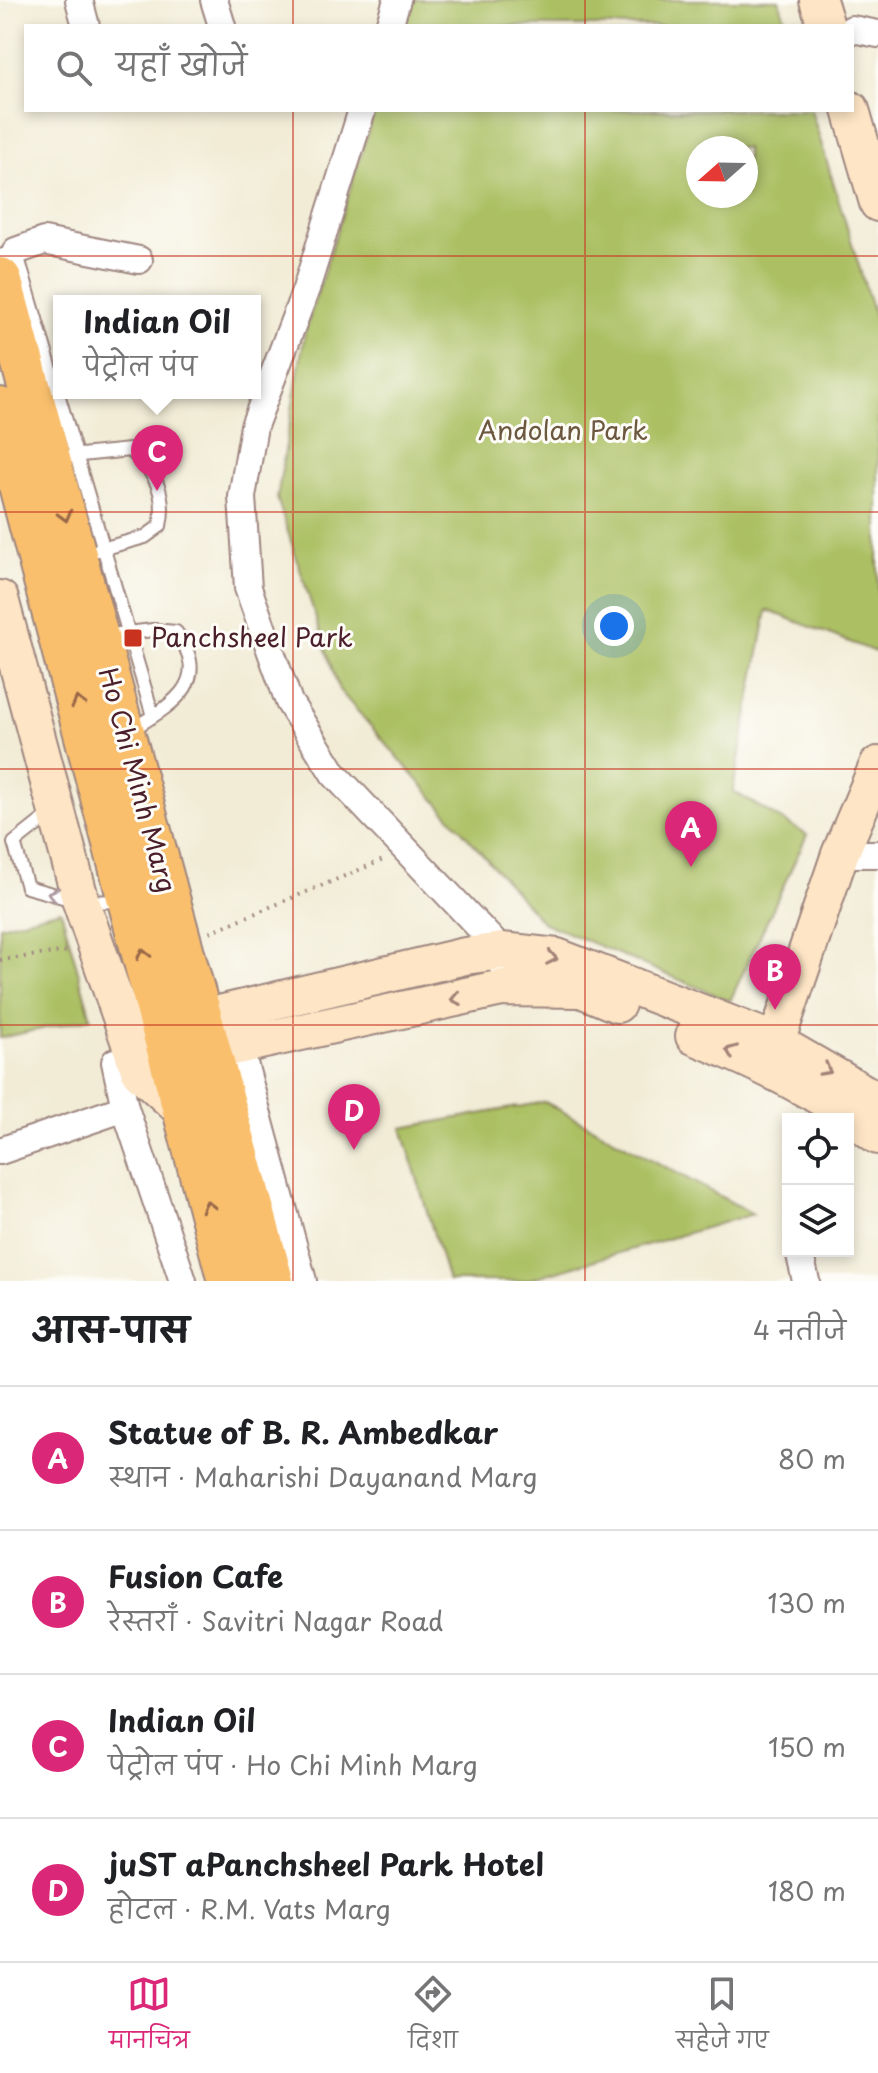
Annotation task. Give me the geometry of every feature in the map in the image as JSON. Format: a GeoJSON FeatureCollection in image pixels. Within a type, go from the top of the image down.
{"type":"FeatureCollection","features":[{"type":"Feature","properties":{"kind":"main road","name":"Ho Chi Minh Marg"},"geometry":{"type":"LineString","coordinates":[[5,262],[139,725],[181,943],[217,1038],[272,1281]]}},
{"type":"Feature","properties":{"kind":"main road","name":"Ho Chi Minh Marg"},"geometry":{"type":"LineString","coordinates":[[0,409],[229,1281]]}},
{"type":"Feature","properties":{"kind":"street"},"geometry":{"type":"LineString","coordinates":[[79,0],[85,24]]}},
{"type":"Feature","properties":{"kind":"street"},"geometry":{"type":"LineString","coordinates":[[214,0],[221,24]]}},
{"type":"Feature","properties":{"kind":"street"},"geometry":{"type":"LineString","coordinates":[[390,24],[397,0]]}},
{"type":"Feature","properties":{"kind":"street"},"geometry":{"type":"LineString","coordinates":[[818,0],[825,24]]}},
{"type":"Feature","properties":{"kind":"street"},"geometry":{"type":"LineString","coordinates":[[854,29],[878,34]]}},
{"type":"Feature","properties":{"kind":"street"},"geometry":{"type":"LineString","coordinates":[[361,112],[306,289],[254,426],[242,497],[248,588],[289,702],[334,774],[502,951],[502,988]]}},
{"type":"Feature","properties":{"kind":"street"},"geometry":{"type":"LineString","coordinates":[[852,112],[878,203]]}},
{"type":"Feature","properties":{"kind":"street"},"geometry":{"type":"LineString","coordinates":[[5,262],[44,241],[139,260]]}},
{"type":"Feature","properties":{"kind":"street"},"geometry":{"type":"LineString","coordinates":[[0,599],[81,902],[140,1072],[182,1110]]}},
{"type":"Feature","properties":{"kind":"street"},"geometry":{"type":"LineString","coordinates":[[771,1053],[840,854],[878,765]]}},
{"type":"Feature","properties":{"kind":"street"},"geometry":{"type":"LineString","coordinates":[[840,854],[878,854]]}},
{"type":"Feature","properties":{"kind":"street"},"geometry":{"type":"LineString","coordinates":[[303,1281],[217,1038],[283,1018],[353,982],[502,951],[557,957],[878,1101]]}},
{"type":"Feature","properties":{"kind":"street"},"geometry":{"type":"LineString","coordinates":[[353,982],[360,1020]]}},
{"type":"Feature","properties":{"kind":"street"},"geometry":{"type":"LineString","coordinates":[[283,1018],[360,1020],[502,988],[581,989],[771,1053],[878,1136]]}},
{"type":"Feature","properties":{"kind":"street"},"geometry":{"type":"LineString","coordinates":[[115,1062],[125,1108],[183,1281]]}},
{"type":"Feature","properties":{"kind":"street"},"geometry":{"type":"LineString","coordinates":[[0,1151],[125,1108]]}},
{"type":"Feature","properties":{"kind":"street"},"geometry":{"type":"LineString","coordinates":[[800,1257],[806,1281]]}},
{"type":"Feature","properties":{"kind":"lane"},"geometry":{"type":"LineString","coordinates":[[62,456],[130,450],[153,472],[164,506],[160,526],[145,537],[90,553]]}},
{"type":"Feature","properties":{"kind":"lane"},"geometry":{"type":"LineString","coordinates":[[114,635],[176,632],[191,660],[192,679],[177,698],[139,725]]}},
{"type":"Feature","properties":{"kind":"lane"},"geometry":{"type":"LineString","coordinates":[[56,809],[14,843],[27,887],[81,902],[130,901]]}},
{"type":"Feature","properties":{"kind":"path"},"geometry":{"type":"LineString","coordinates":[[181,943],[258,914],[408,849]]}},
{"type":"Feature","properties":{"kind":"path"},"geometry":{"type":"LineString","coordinates":[[0,960],[72,950]]}},
{"type":"Feature","properties":{"kind":"green space"},"geometry":{"type":"Polygon","coordinates":[[[409,0],[779,0],[786,24],[402,24],[409,0]]]}},
{"type":"Feature","properties":{"kind":"green space","name":"Andolan Park"},"geometry":{"type":"Polygon","coordinates":[[[374,112],[812,112],[878,328],[878,653],[767,610],[733,791],[807,835],[730,1001],[542,922],[339,690],[277,498],[305,332],[374,112]]]}},
{"type":"Feature","properties":{"kind":"green space"},"geometry":{"type":"Polygon","coordinates":[[[61,910],[91,1018],[0,1038],[0,926],[61,910]]]}},
{"type":"Feature","properties":{"kind":"green space"},"geometry":{"type":"Polygon","coordinates":[[[545,1102],[753,1214],[523,1281],[448,1281],[402,1128],[545,1102]]]}},
{"type":"Feature","properties":{"kind":"place","name":"Indian Oil"},"geometry":{"type":"Point","coordinates":[157,491]}},
{"type":"Feature","properties":{"kind":"place","name":"Panchsheel Park"},"geometry":{"type":"Point","coordinates":[133,638]}},
{"type":"Feature","properties":{"kind":"place","name":"Statue of B. R. Ambedkar"},"geometry":{"type":"Point","coordinates":[691,867]}},
{"type":"Feature","properties":{"kind":"place","name":"Fusion Cafe"},"geometry":{"type":"Point","coordinates":[775,1010]}},
{"type":"Feature","properties":{"kind":"place","name":"juST aPanchsheel Park Hotel"},"geometry":{"type":"Point","coordinates":[354,1150]}}]}
